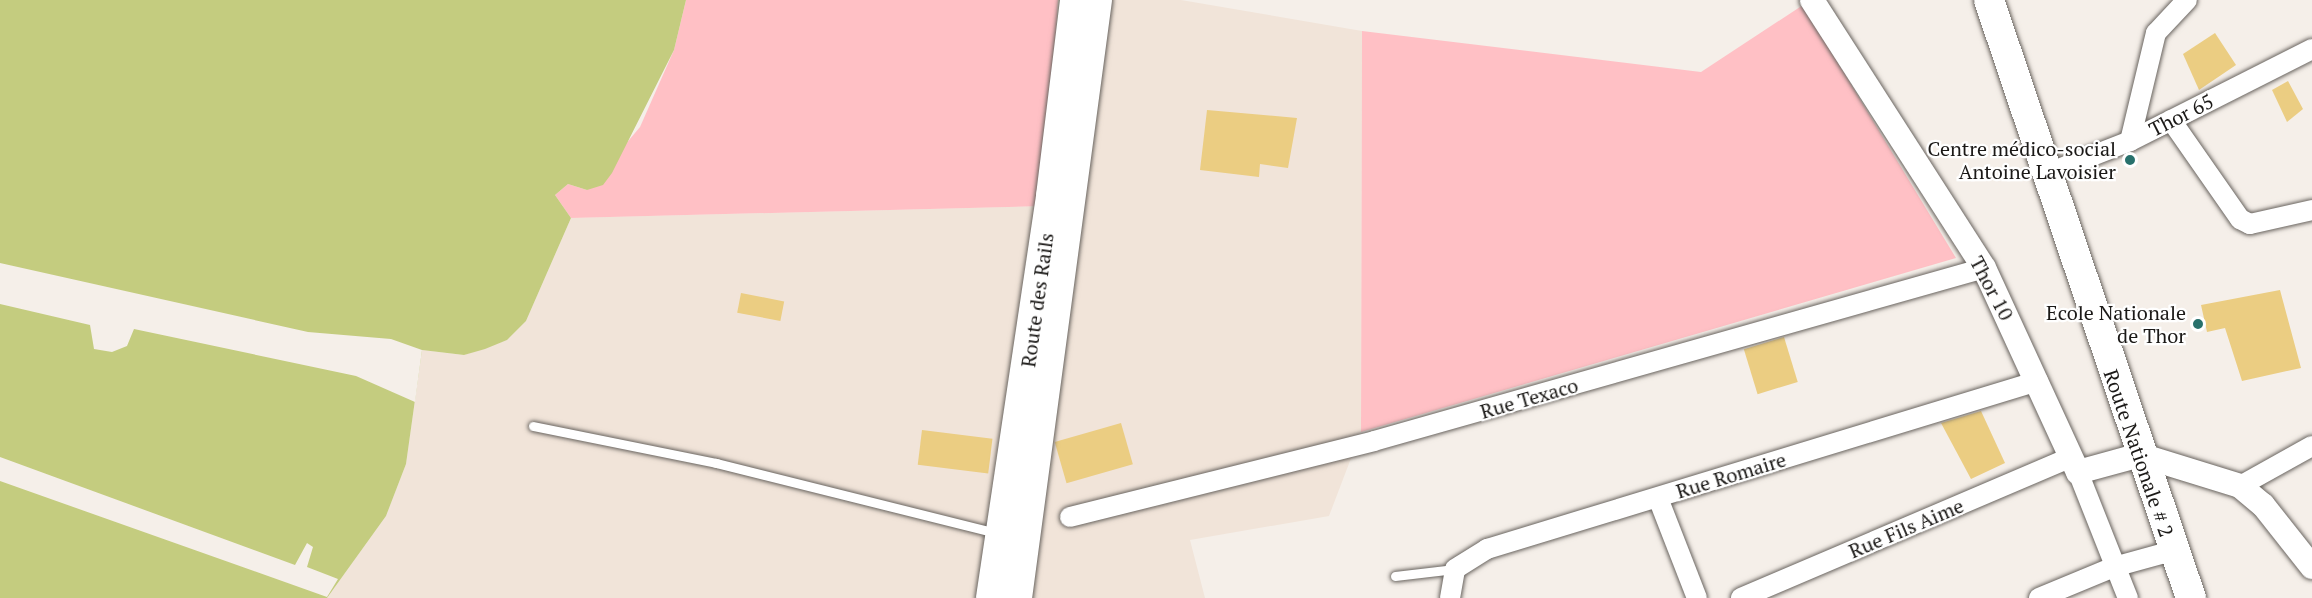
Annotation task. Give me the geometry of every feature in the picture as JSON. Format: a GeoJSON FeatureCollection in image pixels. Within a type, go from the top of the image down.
{"type":"FeatureCollection","features":[{"type":"Feature","properties":{"kind":"main road","name":"Route des Rails"},"geometry":{"type":"LineString","coordinates":[[991,598],[1045,242],[1074,0]]}},
{"type":"Feature","properties":{"kind":"main road","name":"Route des Rails"},"geometry":{"type":"LineString","coordinates":[[1017,598],[1097,0]]}},
{"type":"Feature","properties":{"kind":"main road","name":"Route Nationale # 2"},"geometry":{"type":"LineString","coordinates":[[1989,0],[2172,551],[2191,598]]}},
{"type":"Feature","properties":{"kind":"street","name":"Thor 10"},"geometry":{"type":"LineString","coordinates":[[1812,0],[1984,268],[2075,464],[2128,598]]}},
{"type":"Feature","properties":{"kind":"street"},"geometry":{"type":"LineString","coordinates":[[2130,141],[2156,33],[2187,0]]}},
{"type":"Feature","properties":{"kind":"street","name":"Thor 65"},"geometry":{"type":"LineString","coordinates":[[2046,174],[2130,141],[2312,49]]}},
{"type":"Feature","properties":{"kind":"street"},"geometry":{"type":"LineString","coordinates":[[2171,120],[2240,219],[2250,224],[2312,210]]}},
{"type":"Feature","properties":{"kind":"street","name":"Rue Texaco"},"geometry":{"type":"LineString","coordinates":[[1070,517],[1374,441],[1984,268]]}},
{"type":"Feature","properties":{"kind":"street","name":"Rue Romaire"},"geometry":{"type":"LineString","coordinates":[[1455,569],[1487,549],[2038,381]]}},
{"type":"Feature","properties":{"kind":"street"},"geometry":{"type":"LineString","coordinates":[[2240,486],[2312,446]]}},
{"type":"Feature","properties":{"kind":"street"},"geometry":{"type":"LineString","coordinates":[[2075,464],[2140,455],[2240,486],[2263,505],[2312,567]]}},
{"type":"Feature","properties":{"kind":"street","name":"Rue Fils Aime"},"geometry":{"type":"LineString","coordinates":[[1741,598],[2075,464]]}},
{"type":"Feature","properties":{"kind":"street"},"geometry":{"type":"LineString","coordinates":[[1658,498],[1697,598]]}},
{"type":"Feature","properties":{"kind":"street"},"geometry":{"type":"LineString","coordinates":[[2039,598],[2114,567],[2172,551]]}},
{"type":"Feature","properties":{"kind":"street"},"geometry":{"type":"LineString","coordinates":[[1450,598],[1455,569]]}},
{"type":"Feature","properties":{"kind":"lane"},"geometry":{"type":"LineString","coordinates":[[533,426],[716,463],[993,532]]}},
{"type":"Feature","properties":{"kind":"lane"},"geometry":{"type":"LineString","coordinates":[[1395,576],[1455,569]]}},
{"type":"Feature","properties":{"kind":"shaded area"},"geometry":{"type":"Polygon","coordinates":[[[0,0],[686,0],[674,50],[612,173],[603,185],[587,190],[568,184],[555,195],[571,218],[526,321],[507,340],[464,355],[422,350],[406,464],[386,516],[327,598],[0,598],[0,0]]]}},
{"type":"Feature","properties":{"kind":"shaded area"},"geometry":{"type":"Polygon","coordinates":[[[686,0],[1058,0],[1044,206],[571,218],[555,195],[568,184],[587,190],[640,127],[674,50],[686,0]]]}},
{"type":"Feature","properties":{"kind":"shaded area"},"geometry":{"type":"Polygon","coordinates":[[[1058,0],[1181,0],[1362,31],[1361,432],[1329,516],[1190,540],[1205,598],[327,598],[386,516],[406,464],[422,350],[464,355],[507,340],[526,321],[571,218],[1044,206],[1058,0]]]}},
{"type":"Feature","properties":{"kind":"shaded area"},"geometry":{"type":"Polygon","coordinates":[[[1803,5],[1956,258],[1361,432],[1362,31],[1701,72],[1803,5]]]}},
{"type":"Feature","properties":{"kind":"pier"},"geometry":{"type":"Polygon","coordinates":[[[0,263],[308,332],[391,339],[422,350],[415,402],[356,376],[134,329],[127,346],[112,352],[94,349],[90,325],[0,304],[0,263]]]}},
{"type":"Feature","properties":{"kind":"pier"},"geometry":{"type":"Polygon","coordinates":[[[0,457],[295,565],[307,543],[313,547],[307,567],[338,579],[327,597],[0,481],[0,457]]]}},
{"type":"Feature","properties":{"kind":"building"},"geometry":{"type":"Polygon","coordinates":[[[2215,33],[2236,65],[2199,90],[2183,54],[2215,33]]]}},
{"type":"Feature","properties":{"kind":"building"},"geometry":{"type":"Polygon","coordinates":[[[2288,81],[2303,109],[2287,122],[2272,90],[2288,81]]]}},
{"type":"Feature","properties":{"kind":"building"},"geometry":{"type":"Polygon","coordinates":[[[1207,110],[1297,118],[1288,168],[1260,164],[1259,177],[1200,170],[1207,110]]]}},
{"type":"Feature","properties":{"kind":"building"},"geometry":{"type":"Polygon","coordinates":[[[2280,290],[2301,368],[2242,381],[2225,328],[2207,332],[2201,305],[2280,290]]]}},
{"type":"Feature","properties":{"kind":"building"},"geometry":{"type":"Polygon","coordinates":[[[741,293],[784,301],[780,321],[737,313],[741,293]]]}},
{"type":"Feature","properties":{"kind":"building"},"geometry":{"type":"Polygon","coordinates":[[[1784,337],[1798,382],[1758,394],[1744,349],[1784,337]]]}},
{"type":"Feature","properties":{"kind":"building"},"geometry":{"type":"Polygon","coordinates":[[[1981,411],[2005,463],[1971,479],[1941,423],[1981,411]]]}},
{"type":"Feature","properties":{"kind":"building"},"geometry":{"type":"Polygon","coordinates":[[[1121,423],[1133,464],[1067,483],[1055,442],[1121,423]]]}},
{"type":"Feature","properties":{"kind":"building"},"geometry":{"type":"Polygon","coordinates":[[[922,430],[992,439],[988,473],[918,465],[922,430]]]}},
{"type":"Feature","properties":{"kind":"place","name":"Centre médico-social Antoine Lavoisier"},"geometry":{"type":"Point","coordinates":[2130,160]}},
{"type":"Feature","properties":{"kind":"place","name":"Ecole Nationale de Thor"},"geometry":{"type":"Point","coordinates":[2198,324]}}]}
